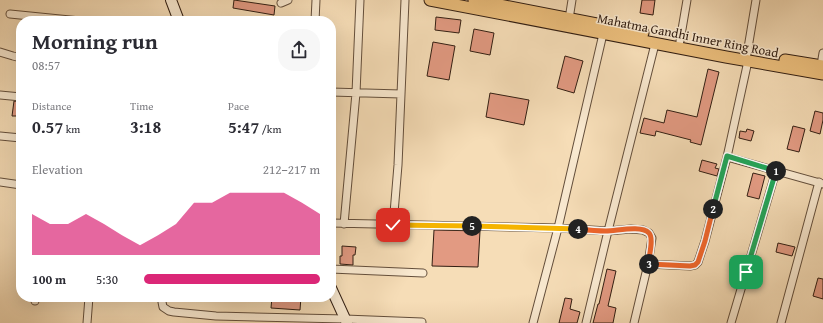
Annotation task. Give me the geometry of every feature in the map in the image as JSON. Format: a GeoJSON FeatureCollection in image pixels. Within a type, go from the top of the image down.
{"type":"FeatureCollection","features":[{"type":"Feature","properties":{"kind":"main road","name":"Mahatma Gandhi Inner Ring Road"},"geometry":{"type":"LineString","coordinates":[[430,0],[655,44],[822,68]]}},
{"type":"Feature","properties":{"kind":"main road","name":"Mahatma Gandhi Inner Ring Road"},"geometry":{"type":"LineString","coordinates":[[474,0],[522,5],[569,19],[680,41],[748,57]]}},
{"type":"Feature","properties":{"kind":"street"},"geometry":{"type":"LineString","coordinates":[[171,0],[177,16]]}},
{"type":"Feature","properties":{"kind":"street"},"geometry":{"type":"LineString","coordinates":[[281,3],[288,0]]}},
{"type":"Feature","properties":{"kind":"street"},"geometry":{"type":"LineString","coordinates":[[315,16],[316,0]]}},
{"type":"Feature","properties":{"kind":"street"},"geometry":{"type":"LineString","coordinates":[[344,224],[356,93],[360,0]]}},
{"type":"Feature","properties":{"kind":"street"},"geometry":{"type":"LineString","coordinates":[[393,225],[398,165],[405,0]]}},
{"type":"Feature","properties":{"kind":"street"},"geometry":{"type":"LineString","coordinates":[[569,19],[572,0]]}},
{"type":"Feature","properties":{"kind":"street"},"geometry":{"type":"LineString","coordinates":[[680,41],[687,0]]}},
{"type":"Feature","properties":{"kind":"street"},"geometry":{"type":"LineString","coordinates":[[648,264],[690,266],[695,265],[698,262],[705,241],[727,156],[748,57],[756,0]]}},
{"type":"Feature","properties":{"kind":"street"},"geometry":{"type":"LineString","coordinates":[[10,14],[30,16]]}},
{"type":"Feature","properties":{"kind":"street"},"geometry":{"type":"LineString","coordinates":[[532,323],[558,228],[603,34]]}},
{"type":"Feature","properties":{"kind":"street"},"geometry":{"type":"LineString","coordinates":[[586,323],[655,44]]}},
{"type":"Feature","properties":{"kind":"street"},"geometry":{"type":"LineString","coordinates":[[0,52],[16,57]]}},
{"type":"Feature","properties":{"kind":"street"},"geometry":{"type":"LineString","coordinates":[[822,68],[823,53]]}},
{"type":"Feature","properties":{"kind":"street"},"geometry":{"type":"LineString","coordinates":[[336,92],[401,94]]}},
{"type":"Feature","properties":{"kind":"street"},"geometry":{"type":"LineString","coordinates":[[0,95],[16,97]]}},
{"type":"Feature","properties":{"kind":"street"},"geometry":{"type":"LineString","coordinates":[[0,136],[16,138]]}},
{"type":"Feature","properties":{"kind":"street"},"geometry":{"type":"LineString","coordinates":[[727,156],[821,183],[781,323]]}},
{"type":"Feature","properties":{"kind":"street"},"geometry":{"type":"LineString","coordinates":[[731,323],[776,171]]}},
{"type":"Feature","properties":{"kind":"street"},"geometry":{"type":"LineString","coordinates":[[0,182],[16,184]]}},
{"type":"Feature","properties":{"kind":"street"},"geometry":{"type":"LineString","coordinates":[[336,223],[558,228],[608,231],[631,229],[643,230],[649,233],[652,238],[648,264],[634,323]]}},
{"type":"Feature","properties":{"kind":"street"},"geometry":{"type":"LineString","coordinates":[[336,268],[423,273]]}},
{"type":"Feature","properties":{"kind":"street"},"geometry":{"type":"LineString","coordinates":[[336,299],[346,321]]}},
{"type":"Feature","properties":{"kind":"street"},"geometry":{"type":"LineString","coordinates":[[87,323],[89,302]]}},
{"type":"Feature","properties":{"kind":"street"},"geometry":{"type":"LineString","coordinates":[[162,302],[163,307],[168,311],[216,316],[346,321],[422,322]]}},
{"type":"Feature","properties":{"kind":"building"},"geometry":{"type":"Polygon","coordinates":[[[234,0],[275,6],[274,15],[233,8],[234,0]]]}},
{"type":"Feature","properties":{"kind":"building"},"geometry":{"type":"Polygon","coordinates":[[[642,0],[655,0],[653,15],[640,13],[642,0]]]}},
{"type":"Feature","properties":{"kind":"building"},"geometry":{"type":"Polygon","coordinates":[[[436,17],[461,20],[459,33],[435,30],[436,17]]]}},
{"type":"Feature","properties":{"kind":"building"},"geometry":{"type":"Polygon","coordinates":[[[474,29],[494,33],[490,55],[470,51],[474,29]]]}},
{"type":"Feature","properties":{"kind":"building"},"geometry":{"type":"Polygon","coordinates":[[[433,42],[455,46],[449,80],[427,76],[433,42]]]}},
{"type":"Feature","properties":{"kind":"building"},"geometry":{"type":"Polygon","coordinates":[[[565,56],[583,61],[574,93],[557,88],[565,56]]]}},
{"type":"Feature","properties":{"kind":"building"},"geometry":{"type":"Polygon","coordinates":[[[708,69],[719,72],[701,145],[690,142],[691,140],[656,131],[655,136],[640,133],[644,118],[664,123],[667,110],[697,117],[708,69]]]}},
{"type":"Feature","properties":{"kind":"building"},"geometry":{"type":"Polygon","coordinates":[[[490,93],[529,100],[524,125],[486,117],[490,93]]]}},
{"type":"Feature","properties":{"kind":"building"},"geometry":{"type":"Polygon","coordinates":[[[14,101],[16,101],[16,116],[12,116],[14,101]]]}},
{"type":"Feature","properties":{"kind":"building"},"geometry":{"type":"Polygon","coordinates":[[[815,111],[823,113],[820,134],[810,131],[815,111]]]}},
{"type":"Feature","properties":{"kind":"building"},"geometry":{"type":"Polygon","coordinates":[[[793,126],[805,129],[799,152],[787,149],[793,126]]]}},
{"type":"Feature","properties":{"kind":"building"},"geometry":{"type":"Polygon","coordinates":[[[747,129],[754,131],[751,141],[739,138],[740,131],[746,132],[747,129]]]}},
{"type":"Feature","properties":{"kind":"building"},"geometry":{"type":"Polygon","coordinates":[[[702,160],[717,164],[715,168],[719,169],[717,176],[699,171],[702,160]]]}},
{"type":"Feature","properties":{"kind":"building"},"geometry":{"type":"Polygon","coordinates":[[[753,173],[765,176],[759,199],[747,196],[753,173]]]}},
{"type":"Feature","properties":{"kind":"building"},"geometry":{"type":"Polygon","coordinates":[[[434,230],[480,231],[478,267],[432,266],[434,230]]]}},
{"type":"Feature","properties":{"kind":"building"},"geometry":{"type":"Polygon","coordinates":[[[778,243],[795,247],[792,256],[776,252],[778,243]]]}},
{"type":"Feature","properties":{"kind":"building"},"geometry":{"type":"Polygon","coordinates":[[[342,246],[356,247],[355,255],[353,255],[353,265],[340,264],[342,246]]]}},
{"type":"Feature","properties":{"kind":"building"},"geometry":{"type":"Polygon","coordinates":[[[607,269],[616,271],[608,306],[616,308],[613,323],[593,323],[599,304],[607,269]]]}},
{"type":"Feature","properties":{"kind":"building"},"geometry":{"type":"Polygon","coordinates":[[[818,278],[823,279],[823,299],[813,296],[818,278]]]}},
{"type":"Feature","properties":{"kind":"building"},"geometry":{"type":"Polygon","coordinates":[[[565,298],[572,299],[570,309],[580,312],[577,323],[559,323],[565,298]]]}},
{"type":"Feature","properties":{"kind":"building"},"geometry":{"type":"Polygon","coordinates":[[[272,302],[301,302],[300,310],[271,308],[272,302]]]}},
{"type":"Feature","properties":{"kind":"route"},"geometry":{"type":"LineString","coordinates":[[393,225],[558,228],[608,231],[631,229],[643,230],[649,233],[652,238],[648,264],[695,265],[698,262],[705,241],[727,156],[776,171],[746,272]]}}]}
